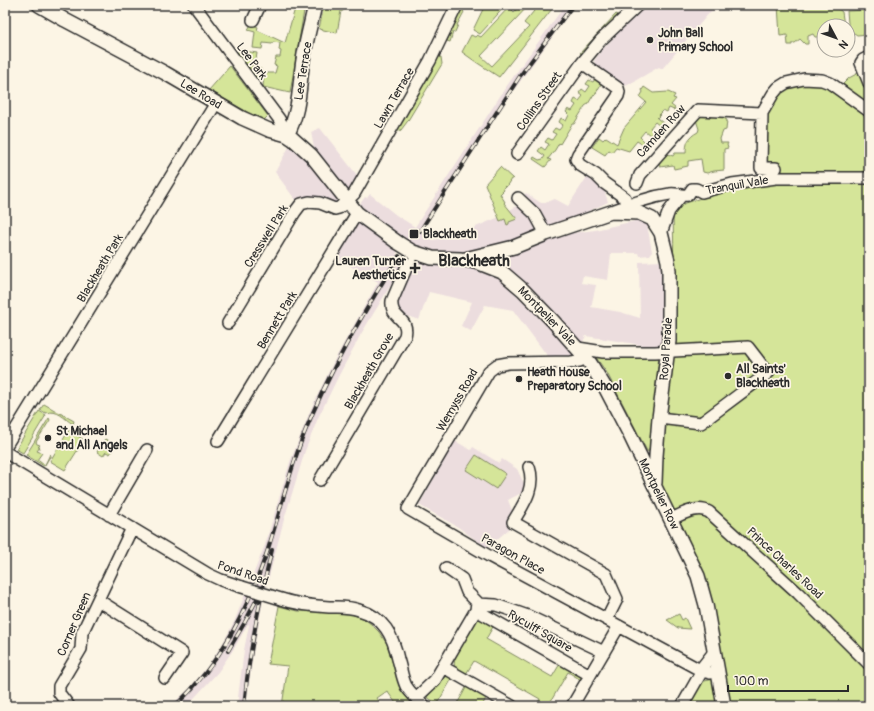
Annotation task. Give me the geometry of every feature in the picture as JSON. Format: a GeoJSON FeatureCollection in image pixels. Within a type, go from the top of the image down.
{"type":"FeatureCollection","features":[{"type":"Feature","properties":{"kind":"main road","name":"Lee Road"},"geometry":{"type":"LineString","coordinates":[[39,5],[165,73],[242,118],[293,139],[311,155],[357,213],[413,252]]}},
{"type":"Feature","properties":{"kind":"main road","name":"Lee Terrace"},"geometry":{"type":"LineString","coordinates":[[286,135],[292,126],[296,110],[305,48],[315,5]]}},
{"type":"Feature","properties":{"kind":"main road"},"geometry":{"type":"LineString","coordinates":[[413,252],[432,258],[461,259],[514,248],[546,234],[611,212],[629,209],[648,217],[655,223],[661,233]]}},
{"type":"Feature","properties":{"kind":"main road","name":"Royal Parade"},"geometry":{"type":"LineString","coordinates":[[655,484],[659,418],[669,341],[668,262],[661,233]]}},
{"type":"Feature","properties":{"kind":"main road"},"geometry":{"type":"LineString","coordinates":[[502,272],[498,264],[500,258],[514,248]]}},
{"type":"Feature","properties":{"kind":"main road","name":"Montpelier Vale"},"geometry":{"type":"LineString","coordinates":[[461,259],[483,264],[502,272],[523,290],[582,353]]}},
{"type":"Feature","properties":{"kind":"main road","name":"Montpelier Row"},"geometry":{"type":"LineString","coordinates":[[582,353],[606,389],[655,484],[694,566],[701,586],[724,706]]}},
{"type":"Feature","properties":{"kind":"street","name":"Lee Park"},"geometry":{"type":"LineString","coordinates":[[194,5],[279,119],[286,135]]}},
{"type":"Feature","properties":{"kind":"street"},"geometry":{"type":"LineString","coordinates":[[253,20],[260,5]]}},
{"type":"Feature","properties":{"kind":"street","name":"Lawn Terrace"},"geometry":{"type":"LineString","coordinates":[[347,201],[354,194],[430,60],[456,5]]}},
{"type":"Feature","properties":{"kind":"street","name":"Collins Street"},"geometry":{"type":"LineString","coordinates":[[517,154],[582,63],[630,7]]}},
{"type":"Feature","properties":{"kind":"street"},"geometry":{"type":"LineString","coordinates":[[866,59],[861,63],[869,83]]}},
{"type":"Feature","properties":{"kind":"street"},"geometry":{"type":"LineString","coordinates":[[582,63],[618,88],[620,92],[578,154],[576,159],[580,165],[596,175],[604,183],[625,198],[629,209],[638,201],[672,194],[685,195]]}},
{"type":"Feature","properties":{"kind":"street"},"geometry":{"type":"LineString","coordinates":[[776,168],[761,168],[762,113],[773,94],[778,88],[786,83],[804,79],[822,80],[830,83],[869,110]]}},
{"type":"Feature","properties":{"kind":"street","name":"Blackheath Park"},"geometry":{"type":"LineString","coordinates":[[5,446],[216,103]]}},
{"type":"Feature","properties":{"kind":"street","name":"Camden Row"},"geometry":{"type":"LineString","coordinates":[[637,183],[640,175],[698,110],[762,113]]}},
{"type":"Feature","properties":{"kind":"street","name":"Tranquil Vale"},"geometry":{"type":"LineString","coordinates":[[685,195],[696,198],[702,192],[732,184],[776,178],[869,178]]}},
{"type":"Feature","properties":{"kind":"street"},"geometry":{"type":"LineString","coordinates":[[661,233],[669,211],[685,195]]}},
{"type":"Feature","properties":{"kind":"street"},"geometry":{"type":"LineString","coordinates":[[518,198],[535,214],[546,234]]}},
{"type":"Feature","properties":{"kind":"street","name":"Cresswell Park"},"geometry":{"type":"LineString","coordinates":[[228,323],[301,204],[309,202],[320,203],[335,209],[339,208],[347,201]]}},
{"type":"Feature","properties":{"kind":"street","name":"Bennett Park"},"geometry":{"type":"LineString","coordinates":[[218,441],[357,213]]}},
{"type":"Feature","properties":{"kind":"street","name":"Blackheath Grove"},"geometry":{"type":"LineString","coordinates":[[320,480],[405,336],[406,330],[404,323],[394,313],[391,307],[392,301],[413,252]]}},
{"type":"Feature","properties":{"kind":"street","name":"Montpelier Vale"},"geometry":{"type":"LineString","coordinates":[[582,353],[655,352],[748,347],[768,373],[701,423],[659,418]]}},
{"type":"Feature","properties":{"kind":"street","name":"Wemyss Road"},"geometry":{"type":"LineString","coordinates":[[408,509],[489,371],[497,365],[508,363],[578,362],[582,353]]}},
{"type":"Feature","properties":{"kind":"street"},"geometry":{"type":"LineString","coordinates":[[109,515],[147,450]]}},
{"type":"Feature","properties":{"kind":"street","name":"Pond Road"},"geometry":{"type":"LineString","coordinates":[[5,452],[208,574],[242,587],[291,602],[314,606],[348,607],[360,610],[372,616],[384,625],[392,636],[406,685],[421,702]]}},
{"type":"Feature","properties":{"kind":"street"},"geometry":{"type":"LineString","coordinates":[[529,467],[531,475],[529,492],[513,522],[606,574],[617,599],[607,619]]}},
{"type":"Feature","properties":{"kind":"street","name":"Paragon Place"},"geometry":{"type":"LineString","coordinates":[[408,509],[483,552],[702,672]]}},
{"type":"Feature","properties":{"kind":"street","name":"Prince Charles Road"},"geometry":{"type":"LineString","coordinates":[[672,519],[696,509],[702,509],[709,512],[798,593],[869,664]]}},
{"type":"Feature","properties":{"kind":"street","name":"Corner Green"},"geometry":{"type":"LineString","coordinates":[[69,706],[59,694],[59,686],[80,649],[82,633],[132,528]]}},
{"type":"Feature","properties":{"kind":"street","name":"Ryculff Square"},"geometry":{"type":"LineString","coordinates":[[446,568],[460,576],[466,592],[477,602],[476,607],[590,675]]}},
{"type":"Feature","properties":{"kind":"street"},"geometry":{"type":"LineString","coordinates":[[98,600],[182,653],[164,678]]}},
{"type":"Feature","properties":{"kind":"street"},"geometry":{"type":"LineString","coordinates":[[421,702],[443,667],[476,607],[496,605],[528,616],[604,652]]}},
{"type":"Feature","properties":{"kind":"street"},"geometry":{"type":"LineString","coordinates":[[572,706],[619,626]]}},
{"type":"Feature","properties":{"kind":"street"},"geometry":{"type":"LineString","coordinates":[[682,706],[702,672],[703,666],[714,652]]}},
{"type":"Feature","properties":{"kind":"street"},"geometry":{"type":"LineString","coordinates":[[443,667],[512,706]]}},
{"type":"Feature","properties":{"kind":"street"},"geometry":{"type":"LineString","coordinates":[[702,672],[717,672]]}},
{"type":"Feature","properties":{"kind":"shaded area"},"geometry":{"type":"Polygon","coordinates":[[[565,5],[575,5],[511,94],[420,231],[433,240],[452,237],[497,218],[520,204],[531,214],[540,230],[502,247],[479,253],[434,254],[415,246],[401,237],[361,206],[360,204],[365,197],[367,198],[370,194],[396,215],[415,227],[506,87],[565,5]]]}},
{"type":"Feature","properties":{"kind":"shaded area","name":"John Ball Primary School"},"geometry":{"type":"Polygon","coordinates":[[[648,5],[726,5],[710,12],[662,69],[659,67],[626,86],[596,66],[594,61],[604,47],[648,5]]]}},
{"type":"Feature","properties":{"kind":"shaded area"},"geometry":{"type":"Polygon","coordinates":[[[320,128],[360,179],[350,193],[314,148],[311,132],[320,128]]]}},
{"type":"Feature","properties":{"kind":"shaded area"},"geometry":{"type":"Polygon","coordinates":[[[289,147],[307,158],[339,199],[338,204],[297,202],[275,172],[289,147]]]}},
{"type":"Feature","properties":{"kind":"shaded area"},"geometry":{"type":"Polygon","coordinates":[[[587,177],[604,190],[608,202],[583,214],[547,227],[522,198],[526,193],[541,203],[555,199],[568,206],[587,177]]]}},
{"type":"Feature","properties":{"kind":"shaded area"},"geometry":{"type":"Polygon","coordinates":[[[634,216],[647,224],[652,252],[650,255],[639,256],[638,253],[611,253],[608,280],[583,276],[581,283],[596,285],[591,307],[620,312],[640,318],[639,262],[663,261],[667,342],[660,348],[586,336],[582,343],[502,265],[502,260],[505,257],[547,240],[572,233],[595,230],[635,221],[634,216]]]}},
{"type":"Feature","properties":{"kind":"shaded area"},"geometry":{"type":"Polygon","coordinates":[[[359,224],[399,250],[396,254],[406,260],[361,334],[338,377],[318,418],[305,451],[283,523],[263,600],[253,653],[246,706],[237,706],[248,624],[218,672],[196,696],[186,706],[170,706],[189,689],[207,667],[222,645],[234,622],[265,545],[290,462],[311,409],[334,361],[378,282],[336,258],[356,225],[359,224]]]}},
{"type":"Feature","properties":{"kind":"shaded area"},"geometry":{"type":"Polygon","coordinates":[[[414,259],[476,265],[511,284],[577,356],[549,358],[513,310],[485,305],[471,331],[461,326],[472,302],[429,292],[419,320],[401,314],[396,304],[414,259]]]}},
{"type":"Feature","properties":{"kind":"shaded area"},"geometry":{"type":"Polygon","coordinates":[[[455,441],[471,450],[473,447],[499,463],[502,459],[517,469],[527,490],[508,500],[513,513],[508,521],[509,529],[487,548],[458,527],[419,505],[455,441]]]}},
{"type":"Feature","properties":{"kind":"green space"},"geometry":{"type":"Polygon","coordinates":[[[296,5],[305,5],[290,93],[263,87],[264,73],[275,73],[277,66],[274,65],[276,57],[280,57],[281,51],[279,50],[280,43],[263,43],[262,49],[253,48],[255,32],[248,30],[251,24],[258,27],[257,30],[285,43],[296,5]]]}},
{"type":"Feature","properties":{"kind":"green space"},"geometry":{"type":"Polygon","coordinates":[[[324,5],[344,5],[343,11],[341,11],[337,33],[319,29],[324,5]]]}},
{"type":"Feature","properties":{"kind":"green space"},"geometry":{"type":"Polygon","coordinates":[[[463,5],[468,5],[463,11],[464,12],[455,32],[453,32],[450,42],[447,41],[463,5]]]}},
{"type":"Feature","properties":{"kind":"green space"},"geometry":{"type":"Polygon","coordinates":[[[485,5],[506,5],[480,34],[473,30],[485,5]]]}},
{"type":"Feature","properties":{"kind":"green space"},"geometry":{"type":"Polygon","coordinates":[[[526,5],[529,5],[481,56],[492,66],[529,27],[524,23],[539,5],[555,5],[499,77],[462,52],[471,35],[481,37],[509,7],[514,12],[518,8],[521,11],[526,5]]]}},
{"type":"Feature","properties":{"kind":"green space"},"geometry":{"type":"Polygon","coordinates":[[[778,5],[827,6],[833,7],[842,12],[843,18],[816,18],[816,37],[813,34],[808,36],[808,44],[805,44],[800,39],[795,43],[792,43],[792,45],[788,45],[787,35],[780,36],[778,5]]]}},
{"type":"Feature","properties":{"kind":"green space"},"geometry":{"type":"Polygon","coordinates":[[[869,10],[869,34],[856,34],[856,18],[848,18],[847,11],[869,10]]]}},
{"type":"Feature","properties":{"kind":"green space"},"geometry":{"type":"Polygon","coordinates":[[[616,14],[618,15],[581,57],[580,53],[616,14]]]}},
{"type":"Feature","properties":{"kind":"green space"},"geometry":{"type":"Polygon","coordinates":[[[242,48],[244,51],[257,53],[256,60],[253,60],[252,67],[261,69],[259,81],[237,52],[242,48]]]}},
{"type":"Feature","properties":{"kind":"green space"},"geometry":{"type":"Polygon","coordinates":[[[438,57],[441,57],[442,64],[407,122],[401,130],[395,133],[438,57]]]}},
{"type":"Feature","properties":{"kind":"green space"},"geometry":{"type":"Polygon","coordinates":[[[230,66],[268,116],[263,121],[209,90],[230,66]]]}},
{"type":"Feature","properties":{"kind":"green space"},"geometry":{"type":"Polygon","coordinates":[[[860,72],[869,91],[869,106],[843,84],[849,78],[860,72]]]}},
{"type":"Feature","properties":{"kind":"green space"},"geometry":{"type":"Polygon","coordinates":[[[595,79],[601,84],[595,95],[594,94],[585,106],[574,124],[572,124],[560,144],[559,143],[548,159],[551,160],[545,167],[533,159],[534,157],[539,160],[543,159],[545,156],[538,151],[541,147],[545,150],[549,144],[545,142],[548,138],[552,140],[556,134],[552,132],[555,128],[559,130],[563,125],[559,122],[561,118],[566,121],[569,115],[566,112],[568,109],[572,111],[576,105],[573,103],[575,99],[579,101],[583,96],[579,93],[582,89],[586,92],[590,86],[586,84],[589,80],[593,82],[595,79]]]}},
{"type":"Feature","properties":{"kind":"green space"},"geometry":{"type":"Polygon","coordinates":[[[808,83],[827,87],[869,115],[869,706],[686,706],[700,682],[723,677],[667,496],[660,482],[672,312],[674,244],[673,210],[677,206],[710,195],[764,186],[764,151],[767,113],[779,94],[788,86],[808,83]]]}},
{"type":"Feature","properties":{"kind":"green space"},"geometry":{"type":"Polygon","coordinates":[[[644,87],[653,93],[668,92],[675,95],[673,98],[676,99],[671,105],[675,108],[674,110],[669,108],[667,112],[663,110],[659,114],[660,115],[657,118],[663,123],[660,126],[655,122],[650,128],[655,132],[653,135],[650,135],[645,131],[640,137],[645,142],[643,145],[637,141],[629,151],[616,147],[612,152],[609,150],[605,155],[592,147],[599,137],[603,140],[606,137],[617,144],[624,128],[646,102],[640,97],[644,87]]]}},
{"type":"Feature","properties":{"kind":"green space"},"geometry":{"type":"Polygon","coordinates":[[[699,114],[725,116],[725,119],[727,120],[726,130],[723,131],[720,139],[721,143],[728,143],[728,148],[724,149],[724,170],[707,173],[703,172],[701,159],[688,161],[688,166],[674,169],[673,165],[660,167],[658,157],[665,153],[673,156],[675,153],[686,153],[688,141],[698,132],[699,129],[696,120],[699,114]]]}},
{"type":"Feature","properties":{"kind":"green space"},"geometry":{"type":"Polygon","coordinates":[[[500,167],[513,179],[511,179],[506,187],[505,186],[503,188],[504,190],[500,194],[505,202],[504,203],[517,219],[509,222],[507,225],[505,219],[500,221],[485,184],[500,167]]]}},
{"type":"Feature","properties":{"kind":"green space"},"geometry":{"type":"Polygon","coordinates":[[[659,355],[649,452],[647,451],[607,373],[595,356],[614,358],[659,355]]]}},
{"type":"Feature","properties":{"kind":"green space"},"geometry":{"type":"Polygon","coordinates":[[[44,404],[74,421],[73,424],[57,413],[46,413],[40,410],[44,404]]]}},
{"type":"Feature","properties":{"kind":"green space"},"geometry":{"type":"Polygon","coordinates":[[[39,411],[46,415],[23,453],[16,449],[39,411]]]}},
{"type":"Feature","properties":{"kind":"green space"},"geometry":{"type":"Polygon","coordinates":[[[49,418],[50,420],[36,442],[40,445],[37,451],[42,453],[37,460],[45,465],[44,466],[26,455],[49,418]]]}},
{"type":"Feature","properties":{"kind":"green space"},"geometry":{"type":"Polygon","coordinates":[[[69,430],[84,440],[65,470],[50,461],[69,430]]]}},
{"type":"Feature","properties":{"kind":"green space"},"geometry":{"type":"Polygon","coordinates":[[[105,439],[116,445],[110,454],[106,452],[103,456],[97,452],[105,439]]]}},
{"type":"Feature","properties":{"kind":"green space"},"geometry":{"type":"Polygon","coordinates":[[[476,455],[506,474],[496,489],[466,470],[476,455]]]}},
{"type":"Feature","properties":{"kind":"green space"},"geometry":{"type":"Polygon","coordinates":[[[279,606],[298,611],[351,614],[363,618],[379,632],[387,644],[401,691],[414,706],[398,706],[387,691],[377,698],[379,701],[371,706],[282,706],[288,666],[268,664],[279,606]]]}},
{"type":"Feature","properties":{"kind":"green space"},"geometry":{"type":"Polygon","coordinates":[[[679,614],[682,620],[685,618],[690,629],[678,628],[667,620],[679,614]]]}},
{"type":"Feature","properties":{"kind":"green space"},"geometry":{"type":"Polygon","coordinates":[[[479,619],[484,619],[494,625],[486,639],[552,677],[561,662],[582,676],[581,680],[568,672],[548,706],[536,706],[540,699],[474,661],[466,674],[459,670],[455,667],[455,658],[475,622],[479,619]]]}},
{"type":"Feature","properties":{"kind":"green space"},"geometry":{"type":"Polygon","coordinates":[[[446,676],[453,677],[437,704],[427,697],[446,676]]]}},
{"type":"Feature","properties":{"kind":"green space"},"geometry":{"type":"Polygon","coordinates":[[[467,686],[486,698],[482,706],[456,706],[467,686]]]}},
{"type":"Feature","properties":{"kind":"railway"},"geometry":{"type":"LineString","coordinates":[[420,231],[520,76],[573,5]]}},
{"type":"Feature","properties":{"kind":"railway"},"geometry":{"type":"LineString","coordinates":[[175,706],[206,672],[219,654],[231,635],[251,595],[267,552],[304,434],[324,388],[347,343],[399,256]]}},
{"type":"Feature","properties":{"kind":"railway"},"geometry":{"type":"LineString","coordinates":[[244,706],[255,628],[272,550]]}},
{"type":"Feature","properties":{"kind":"railway"},"geometry":{"type":"LineString","coordinates":[[228,651],[258,597]]}},
{"type":"Feature","properties":{"kind":"place","name":"John Ball Primary School"},"geometry":{"type":"Point","coordinates":[650,40]}},
{"type":"Feature","properties":{"kind":"place","name":"Blackheath"},"geometry":{"type":"Point","coordinates":[414,234]}},
{"type":"Feature","properties":{"kind":"place","name":"Lauren Turner Aesthetics"},"geometry":{"type":"Point","coordinates":[415,268]}},
{"type":"Feature","properties":{"kind":"place","name":"All Saints' Blackheath"},"geometry":{"type":"Point","coordinates":[728,376]}},
{"type":"Feature","properties":{"kind":"place","name":"Heath House Preparatory School"},"geometry":{"type":"Point","coordinates":[519,379]}},
{"type":"Feature","properties":{"kind":"place","name":"St Michael and All Angels"},"geometry":{"type":"Point","coordinates":[48,438]}},
{"type":"Feature","properties":{"kind":"district","name":"Blackheath"},"geometry":{"type":"Point","coordinates":[474,260]}}]}
